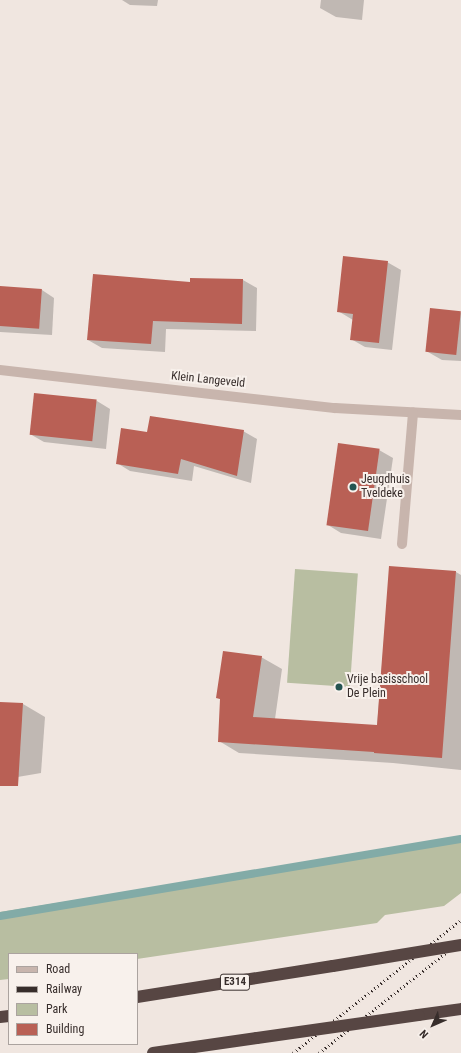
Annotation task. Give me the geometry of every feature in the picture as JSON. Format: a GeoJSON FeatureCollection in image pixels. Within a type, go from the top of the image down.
{"type":"FeatureCollection","features":[{"type":"Feature","properties":{"kind":"highway","name":"E314"},"geometry":{"type":"LineString","coordinates":[[138,997],[461,945]]}},
{"type":"Feature","properties":{"kind":"highway"},"geometry":{"type":"LineString","coordinates":[[153,1053],[461,1008]]}},
{"type":"Feature","properties":{"kind":"street","name":"Klein Langeveld"},"geometry":{"type":"LineString","coordinates":[[0,370],[336,408],[461,415]]}},
{"type":"Feature","properties":{"kind":"street"},"geometry":{"type":"LineString","coordinates":[[402,544],[413,412]]}},
{"type":"Feature","properties":{"kind":"green space"},"geometry":{"type":"Polygon","coordinates":[[[295,569],[358,573],[350,687],[287,683],[295,569]]]}},
{"type":"Feature","properties":{"kind":"green space"},"geometry":{"type":"Polygon","coordinates":[[[461,839],[461,893],[444,906],[385,915],[377,923],[138,959],[138,953],[8,953],[8,979],[0,980],[0,912],[461,839]]]}},
{"type":"Feature","properties":{"kind":"building"},"geometry":{"type":"Polygon","coordinates":[[[343,256],[388,261],[379,343],[350,340],[353,314],[337,312],[343,256]]]}},
{"type":"Feature","properties":{"kind":"building"},"geometry":{"type":"Polygon","coordinates":[[[93,274],[190,282],[190,278],[243,279],[242,324],[153,321],[151,344],[87,340],[93,274]]]}},
{"type":"Feature","properties":{"kind":"building"},"geometry":{"type":"Polygon","coordinates":[[[0,286],[42,289],[39,329],[0,326],[0,286]]]}},
{"type":"Feature","properties":{"kind":"building"},"geometry":{"type":"Polygon","coordinates":[[[430,308],[461,311],[456,355],[425,352],[430,308]]]}},
{"type":"Feature","properties":{"kind":"building"},"geometry":{"type":"Polygon","coordinates":[[[34,393],[97,400],[92,441],[30,435],[34,393]]]}},
{"type":"Feature","properties":{"kind":"building"},"geometry":{"type":"Polygon","coordinates":[[[150,416],[244,430],[237,476],[181,459],[178,474],[116,464],[121,428],[147,432],[150,416]]]}},
{"type":"Feature","properties":{"kind":"building","name":"Jeugdhuis Tveldeke"},"geometry":{"type":"Polygon","coordinates":[[[338,443],[380,449],[368,531],[326,525],[338,443]]]}},
{"type":"Feature","properties":{"kind":"building","name":"Vrije basisschool De Plein"},"geometry":{"type":"Polygon","coordinates":[[[389,566],[456,571],[442,758],[218,742],[220,699],[216,698],[223,651],[262,656],[253,717],[377,725],[389,566]]]}},
{"type":"Feature","properties":{"kind":"building"},"geometry":{"type":"Polygon","coordinates":[[[0,702],[23,703],[18,786],[0,786],[0,702]]]}},
{"type":"Feature","properties":{"kind":"waterway"},"geometry":{"type":"LineString","coordinates":[[0,916],[461,839]]}},
{"type":"Feature","properties":{"kind":"railway"},"geometry":{"type":"LineString","coordinates":[[293,1053],[461,920]]}},
{"type":"Feature","properties":{"kind":"railway"},"geometry":{"type":"LineString","coordinates":[[319,1053],[461,941]]}},
{"type":"Feature","properties":{"kind":"place","name":"Jeugdhuis Tveldeke"},"geometry":{"type":"Point","coordinates":[353,487]}},
{"type":"Feature","properties":{"kind":"place","name":"Vrije basisschool De Plein"},"geometry":{"type":"Point","coordinates":[339,687]}}]}
